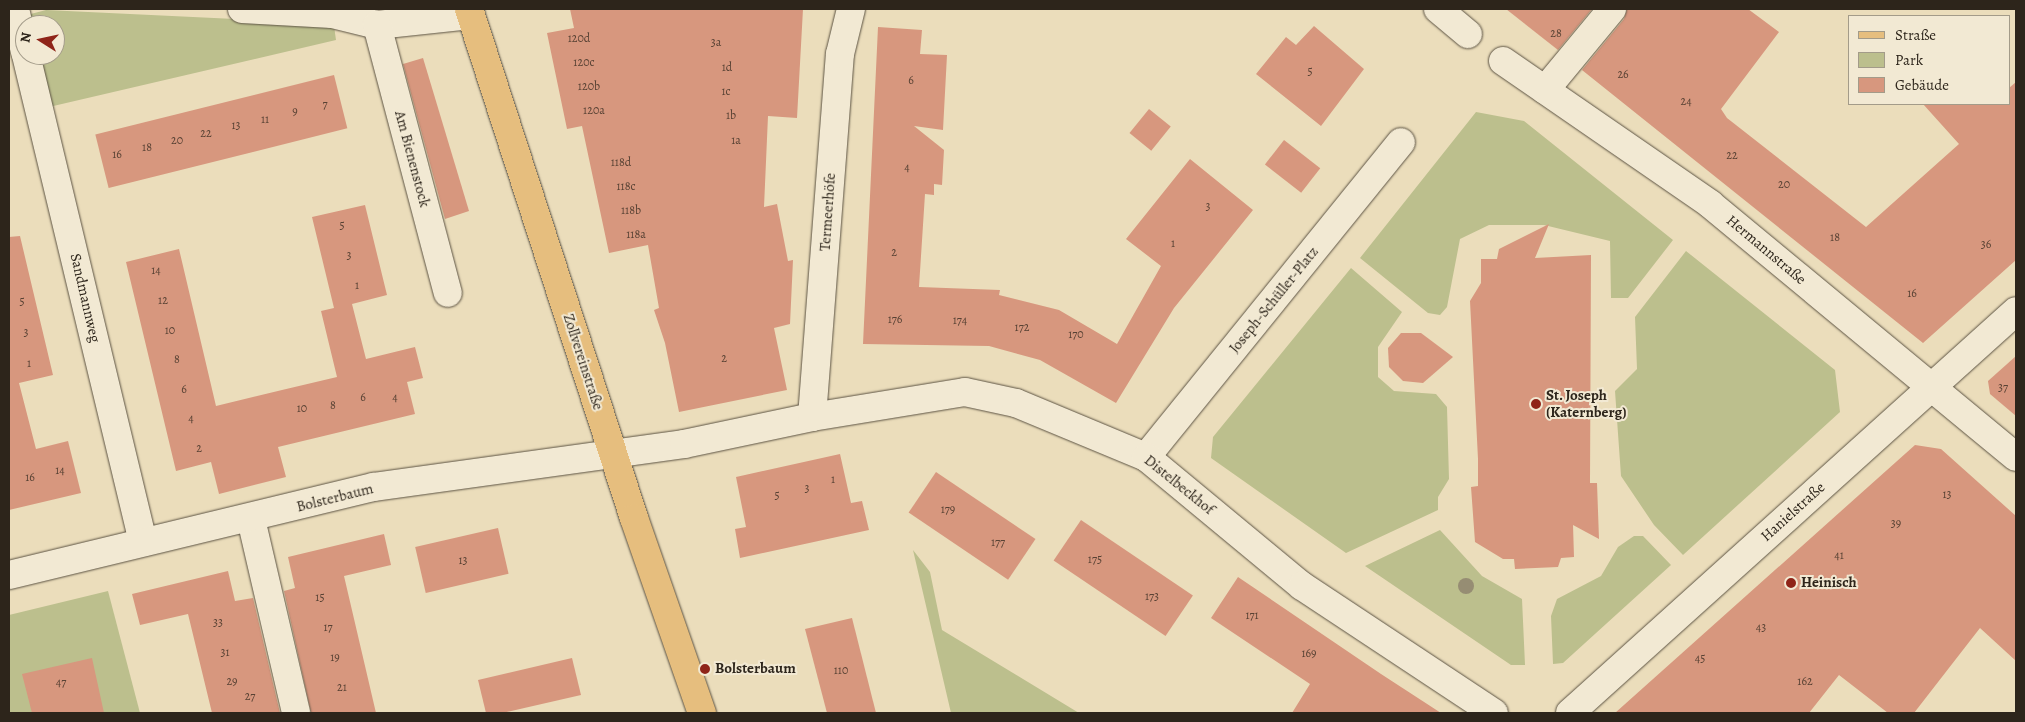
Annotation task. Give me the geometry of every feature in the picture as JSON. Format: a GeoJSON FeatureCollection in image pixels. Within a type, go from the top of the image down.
{"type":"FeatureCollection","features":[{"type":"Feature","properties":{"kind":"main road","name":"Zollvereinstraße"},"geometry":{"type":"LineString","coordinates":[[470,12],[614,454],[702,713]]}},
{"type":"Feature","properties":{"kind":"street"},"geometry":{"type":"LineString","coordinates":[[242,9],[332,14],[377,25],[470,12]]}},
{"type":"Feature","properties":{"kind":"street","name":"Termeerhöfe"},"geometry":{"type":"LineString","coordinates":[[812,417],[840,54],[851,9]]}},
{"type":"Feature","properties":{"kind":"street"},"geometry":{"type":"LineString","coordinates":[[1438,9],[1468,34]]}},
{"type":"Feature","properties":{"kind":"street"},"geometry":{"type":"LineString","coordinates":[[1545,90],[1612,9]]}},
{"type":"Feature","properties":{"kind":"street","name":"Am Bienenstock"},"geometry":{"type":"LineString","coordinates":[[377,25],[448,293]]}},
{"type":"Feature","properties":{"kind":"street","name":"Hermannstraße"},"geometry":{"type":"LineString","coordinates":[[1503,61],[1710,204],[2016,457]]}},
{"type":"Feature","properties":{"kind":"street","name":"Sandmannweg"},"geometry":{"type":"LineString","coordinates":[[28,65],[143,542]]}},
{"type":"Feature","properties":{"kind":"street","name":"Joseph-Schüller-Platz"},"geometry":{"type":"LineString","coordinates":[[1146,456],[1401,142]]}},
{"type":"Feature","properties":{"kind":"street","name":"Hanielstraße"},"geometry":{"type":"LineString","coordinates":[[1570,713],[2016,311]]}},
{"type":"Feature","properties":{"kind":"street","name":"Distelbeckhof"},"geometry":{"type":"LineString","coordinates":[[812,417],[965,392],[1016,403],[1146,456],[1302,586],[1494,713]]}},
{"type":"Feature","properties":{"kind":"street","name":"Bolsterbaum"},"geometry":{"type":"LineString","coordinates":[[9,575],[143,542],[251,519],[374,487],[614,454],[812,417]]}},
{"type":"Feature","properties":{"kind":"street"},"geometry":{"type":"LineString","coordinates":[[251,519],[296,713]]}},
{"type":"Feature","properties":{"kind":"green space"},"geometry":{"type":"Polygon","coordinates":[[[46,10],[299,22],[334,26],[336,40],[49,107],[38,65],[65,65],[65,15],[27,15],[46,10]]]}},
{"type":"Feature","properties":{"kind":"green space"},"geometry":{"type":"Polygon","coordinates":[[[1476,112],[1524,121],[1673,240],[1628,298],[1611,298],[1610,241],[1544,225],[1489,225],[1460,239],[1447,307],[1440,315],[1428,313],[1360,258],[1476,112]]]}},
{"type":"Feature","properties":{"kind":"green space"},"geometry":{"type":"Polygon","coordinates":[[[1686,251],[1835,370],[1840,412],[1683,555],[1654,525],[1621,476],[1615,391],[1637,369],[1635,317],[1686,251]]]}},
{"type":"Feature","properties":{"kind":"green space"},"geometry":{"type":"Polygon","coordinates":[[[1351,268],[1402,312],[1378,347],[1378,377],[1394,391],[1436,394],[1447,407],[1449,479],[1438,497],[1438,510],[1346,553],[1211,458],[1213,437],[1351,268]]]}},
{"type":"Feature","properties":{"kind":"green space"},"geometry":{"type":"Polygon","coordinates":[[[1440,530],[1482,576],[1522,599],[1525,665],[1511,665],[1365,566],[1440,530]]]}},
{"type":"Feature","properties":{"kind":"green space"},"geometry":{"type":"Polygon","coordinates":[[[1634,536],[1643,536],[1671,565],[1563,663],[1553,664],[1551,616],[1557,599],[1601,576],[1618,547],[1634,536]]]}},
{"type":"Feature","properties":{"kind":"green space"},"geometry":{"type":"Polygon","coordinates":[[[913,550],[930,572],[942,630],[1079,713],[951,713],[913,550]]]}},
{"type":"Feature","properties":{"kind":"green space"},"geometry":{"type":"Polygon","coordinates":[[[108,591],[140,713],[9,713],[9,615],[108,591]]]}},
{"type":"Feature","properties":{"kind":"building"},"geometry":{"type":"Polygon","coordinates":[[[570,9],[803,9],[797,118],[768,116],[764,207],[777,204],[788,261],[793,260],[790,324],[774,328],[787,390],[679,412],[665,343],[654,310],[659,308],[648,245],[609,253],[582,126],[567,129],[547,33],[574,28],[570,9]]]}},
{"type":"Feature","properties":{"kind":"building"},"geometry":{"type":"Polygon","coordinates":[[[1506,9],[1592,9],[1558,50],[1506,9]]]}},
{"type":"Feature","properties":{"kind":"building"},"geometry":{"type":"Polygon","coordinates":[[[1627,9],[1748,9],[1779,32],[1721,109],[1727,118],[1866,227],[1959,144],[1924,105],[2010,105],[2010,87],[2016,82],[2016,260],[1923,343],[1582,70],[1624,19],[1627,9]]]}},
{"type":"Feature","properties":{"kind":"building"},"geometry":{"type":"Polygon","coordinates":[[[1314,26],[1364,69],[1321,126],[1256,74],[1286,37],[1296,45],[1314,26]]]}},
{"type":"Feature","properties":{"kind":"building"},"geometry":{"type":"Polygon","coordinates":[[[878,27],[922,30],[920,54],[947,55],[943,130],[914,126],[944,150],[942,185],[934,184],[934,195],[925,194],[919,287],[1000,290],[999,295],[1059,310],[1117,344],[1161,266],[1126,239],[1190,159],[1253,210],[1174,308],[1116,403],[1040,360],[989,346],[863,344],[878,27]]]}},
{"type":"Feature","properties":{"kind":"building"},"geometry":{"type":"Polygon","coordinates":[[[423,58],[469,211],[445,219],[403,64],[423,58]]]}},
{"type":"Feature","properties":{"kind":"building"},"geometry":{"type":"Polygon","coordinates":[[[334,75],[347,128],[109,188],[95,135],[334,75]]]}},
{"type":"Feature","properties":{"kind":"building"},"geometry":{"type":"Polygon","coordinates":[[[1149,109],[1171,127],[1151,151],[1129,133],[1149,109]]]}},
{"type":"Feature","properties":{"kind":"building"},"geometry":{"type":"Polygon","coordinates":[[[1284,140],[1320,168],[1301,193],[1265,164],[1284,140]]]}},
{"type":"Feature","properties":{"kind":"building"},"geometry":{"type":"Polygon","coordinates":[[[365,205],[387,295],[352,304],[366,359],[415,347],[423,378],[407,382],[415,414],[278,447],[286,477],[219,494],[211,462],[176,471],[126,262],[179,249],[216,406],[337,377],[321,311],[334,308],[312,217],[365,205]]]}},
{"type":"Feature","properties":{"kind":"building","name":"St. Joseph (Katernberg)"},"geometry":{"type":"Polygon","coordinates":[[[1549,224],[1535,258],[1591,255],[1590,483],[1597,483],[1599,539],[1573,525],[1574,557],[1561,558],[1558,567],[1515,569],[1514,559],[1503,559],[1475,542],[1471,487],[1478,486],[1478,459],[1470,301],[1481,283],[1481,259],[1497,259],[1499,249],[1549,224]]]}},
{"type":"Feature","properties":{"kind":"building"},"geometry":{"type":"Polygon","coordinates":[[[20,236],[53,375],[19,383],[36,449],[68,441],[81,493],[9,510],[9,237],[20,236]]]}},
{"type":"Feature","properties":{"kind":"building"},"geometry":{"type":"Polygon","coordinates":[[[1401,333],[1421,333],[1453,357],[1423,383],[1403,381],[1389,367],[1388,348],[1401,333]]]}},
{"type":"Feature","properties":{"kind":"building"},"geometry":{"type":"Polygon","coordinates":[[[2016,356],[2016,416],[1990,394],[1988,381],[2016,356]]]}},
{"type":"Feature","properties":{"kind":"building"},"geometry":{"type":"Polygon","coordinates":[[[1915,445],[1941,449],[2016,516],[2016,661],[1980,628],[1914,713],[1888,713],[1839,675],[1809,713],[1615,713],[1915,445]]]}},
{"type":"Feature","properties":{"kind":"building"},"geometry":{"type":"Polygon","coordinates":[[[840,454],[851,503],[862,501],[869,530],[740,558],[735,529],[746,527],[736,477],[840,454]]]}},
{"type":"Feature","properties":{"kind":"building"},"geometry":{"type":"Polygon","coordinates":[[[936,472],[1035,539],[1008,580],[909,513],[936,472]]]}},
{"type":"Feature","properties":{"kind":"building"},"geometry":{"type":"Polygon","coordinates":[[[1081,520],[1193,595],[1166,636],[1054,561],[1081,520]]]}},
{"type":"Feature","properties":{"kind":"building"},"geometry":{"type":"Polygon","coordinates":[[[498,528],[509,574],[426,593],[415,547],[498,528]]]}},
{"type":"Feature","properties":{"kind":"building"},"geometry":{"type":"Polygon","coordinates":[[[384,534],[391,565],[344,576],[376,713],[311,713],[284,591],[295,588],[288,557],[384,534]]]}},
{"type":"Feature","properties":{"kind":"building"},"geometry":{"type":"Polygon","coordinates":[[[228,571],[235,601],[253,598],[280,713],[212,713],[188,614],[140,625],[132,594],[228,571]]]}},
{"type":"Feature","properties":{"kind":"building"},"geometry":{"type":"Polygon","coordinates":[[[1238,577],[1441,713],[1292,713],[1310,684],[1211,618],[1238,577]]]}},
{"type":"Feature","properties":{"kind":"building"},"geometry":{"type":"Polygon","coordinates":[[[852,618],[876,713],[827,713],[805,629],[852,618]]]}},
{"type":"Feature","properties":{"kind":"building"},"geometry":{"type":"Polygon","coordinates":[[[92,658],[104,713],[32,713],[22,674],[92,658]]]}},
{"type":"Feature","properties":{"kind":"building"},"geometry":{"type":"Polygon","coordinates":[[[572,658],[581,695],[502,713],[486,713],[478,680],[572,658]]]}},
{"type":"Feature","properties":{"kind":"place","name":"St. Joseph (Katernberg)"},"geometry":{"type":"Point","coordinates":[1536,404]}},
{"type":"Feature","properties":{"kind":"place","name":"Heinisch"},"geometry":{"type":"Point","coordinates":[1791,583]}},
{"type":"Feature","properties":{"kind":"place","name":"Bolsterbaum"},"geometry":{"type":"Point","coordinates":[705,669]}}]}
